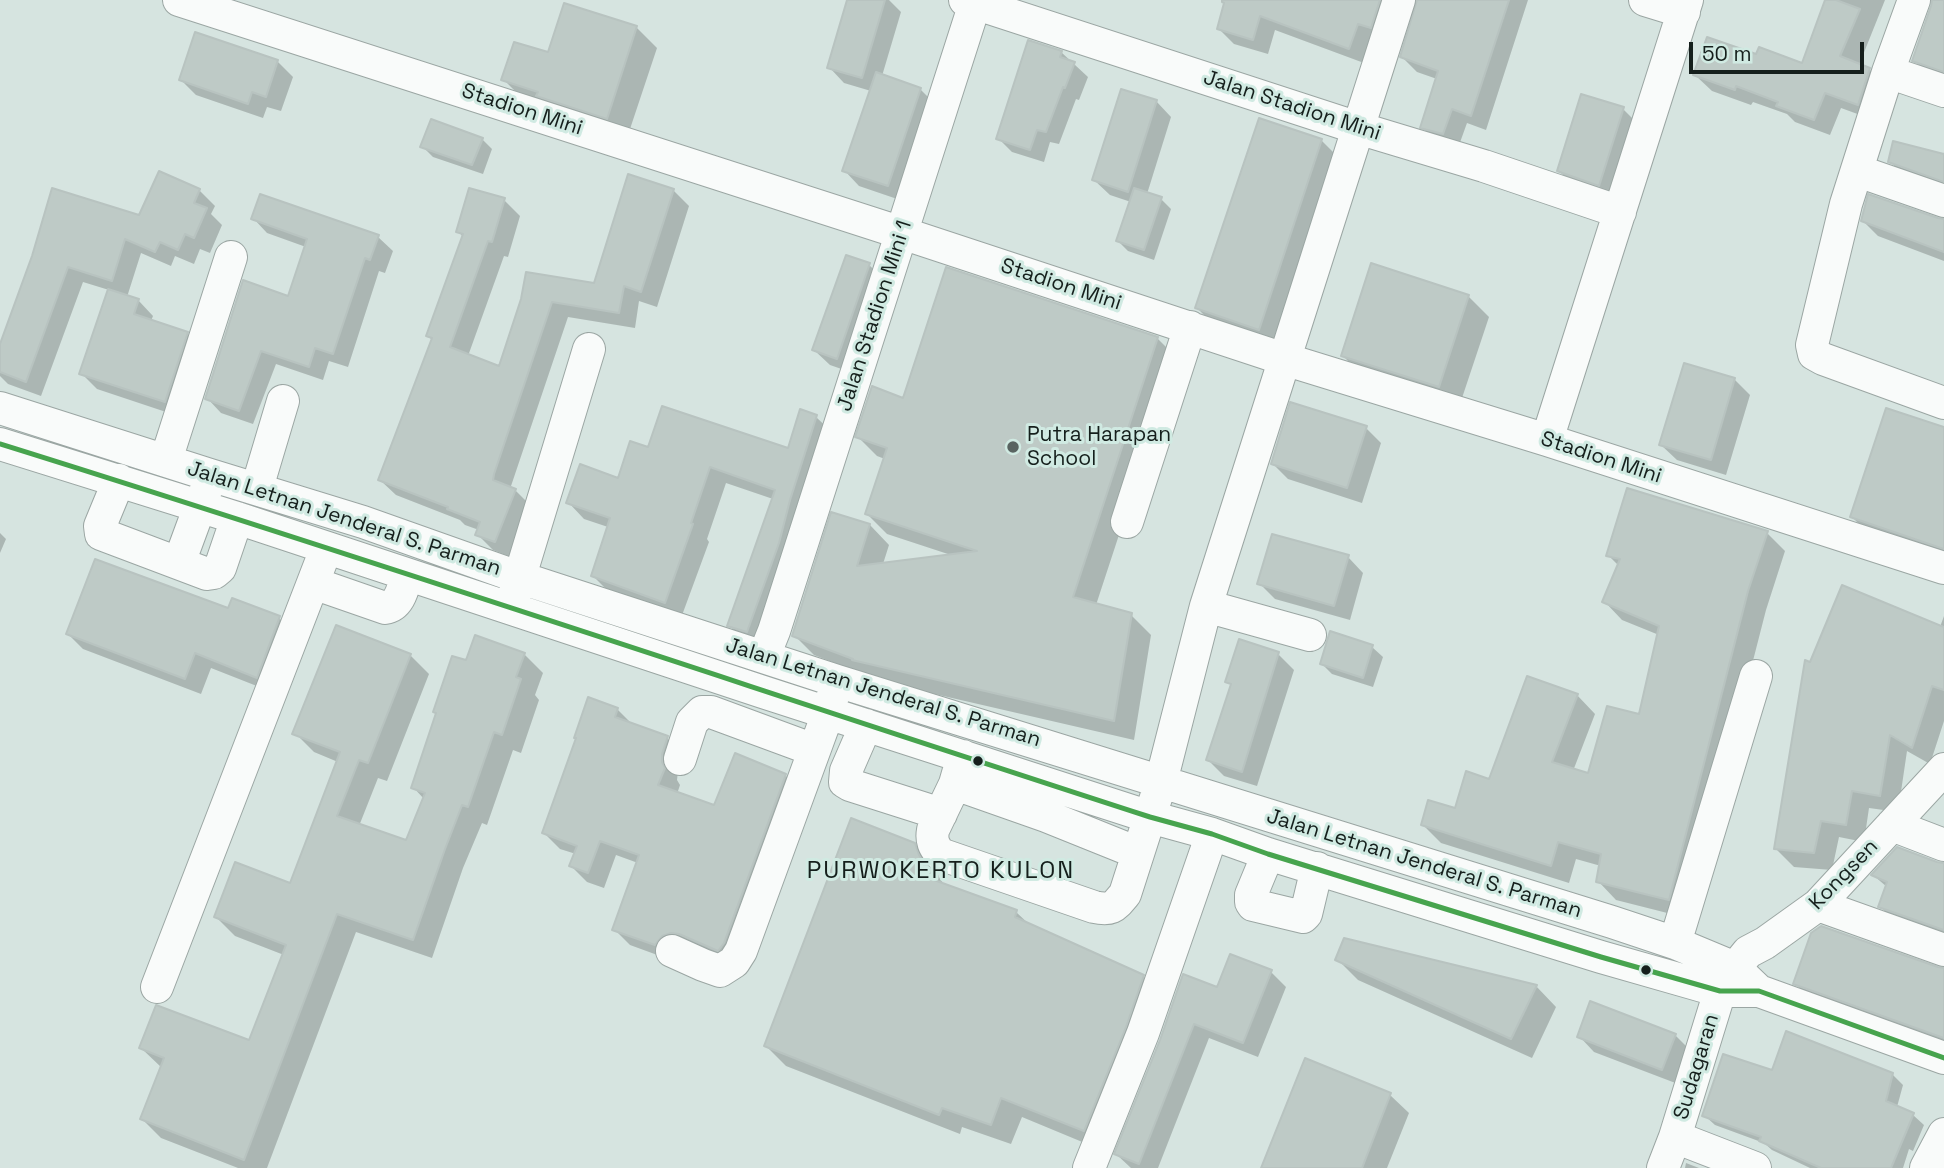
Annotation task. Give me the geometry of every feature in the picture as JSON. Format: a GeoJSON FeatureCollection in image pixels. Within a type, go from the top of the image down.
{"type":"FeatureCollection","features":[{"type":"Feature","properties":{"kind":"street","name":"Stadion Mini"},"geometry":{"type":"LineString","coordinates":[[179,0],[1284,359],[1547,440],[1944,568]]}},
{"type":"Feature","properties":{"kind":"street"},"geometry":{"type":"LineString","coordinates":[[1139,853],[1046,816],[959,770],[932,838],[940,854],[1107,910],[1115,906],[1125,894],[1139,853],[1161,782],[1206,606],[1399,0]]}},
{"type":"Feature","properties":{"kind":"street"},"geometry":{"type":"LineString","coordinates":[[1547,440],[1686,6],[1645,0]]}},
{"type":"Feature","properties":{"kind":"street"},"geometry":{"type":"LineString","coordinates":[[1914,0],[1846,204],[1812,345],[1814,354],[1942,394]]}},
{"type":"Feature","properties":{"kind":"street","name":"Jalan Stadion Mini 1"},"geometry":{"type":"LineString","coordinates":[[769,644],[902,233],[972,1]]}},
{"type":"Feature","properties":{"kind":"street","name":"Jalan Stadion Mini"},"geometry":{"type":"LineString","coordinates":[[972,1],[1620,212]]}},
{"type":"Feature","properties":{"kind":"street"},"geometry":{"type":"LineString","coordinates":[[1888,72],[1944,91]]}},
{"type":"Feature","properties":{"kind":"street"},"geometry":{"type":"LineString","coordinates":[[1858,171],[1944,201]]}},
{"type":"Feature","properties":{"kind":"street"},"geometry":{"type":"LineString","coordinates":[[166,460],[231,257]]}},
{"type":"Feature","properties":{"kind":"street"},"geometry":{"type":"LineString","coordinates":[[1127,522],[1190,327]]}},
{"type":"Feature","properties":{"kind":"street"},"geometry":{"type":"LineString","coordinates":[[510,608],[589,349]]}},
{"type":"Feature","properties":{"kind":"street"},"geometry":{"type":"LineString","coordinates":[[257,488],[283,401]]}},
{"type":"Feature","properties":{"kind":"street","name":"Jalan Letnan Jenderal S. Parman"},"geometry":{"type":"LineString","coordinates":[[0,408],[363,522],[521,578],[769,644],[837,681],[1612,922],[1675,943],[1727,979]]}},
{"type":"Feature","properties":{"kind":"street"},"geometry":{"type":"LineString","coordinates":[[13,448],[35,418]]}},
{"type":"Feature","properties":{"kind":"street","name":"Jalan Letnan Jenderal S. Parman"},"geometry":{"type":"LineString","coordinates":[[13,448],[237,518],[866,725],[959,770],[1057,786],[1601,957],[1727,979],[1944,1058]]}},
{"type":"Feature","properties":{"kind":"street"},"geometry":{"type":"LineString","coordinates":[[179,564],[211,475]]}},
{"type":"Feature","properties":{"kind":"street"},"geometry":{"type":"LineString","coordinates":[[119,480],[100,526],[101,534],[206,574],[214,573],[220,568],[237,518]]}},
{"type":"Feature","properties":{"kind":"street"},"geometry":{"type":"LineString","coordinates":[[157,986],[326,549]]}},
{"type":"Feature","properties":{"kind":"street"},"geometry":{"type":"LineString","coordinates":[[313,583],[385,608],[392,607],[397,602],[407,575]]}},
{"type":"Feature","properties":{"kind":"street"},"geometry":{"type":"LineString","coordinates":[[1206,606],[1310,635]]}},
{"type":"Feature","properties":{"kind":"street"},"geometry":{"type":"LineString","coordinates":[[1675,943],[1756,676]]}},
{"type":"Feature","properties":{"kind":"street"},"geometry":{"type":"LineString","coordinates":[[672,951],[720,971],[734,962],[741,951],[828,713],[837,681]]}},
{"type":"Feature","properties":{"kind":"street"},"geometry":{"type":"LineString","coordinates":[[750,726],[763,692]]}},
{"type":"Feature","properties":{"kind":"street"},"geometry":{"type":"LineString","coordinates":[[680,759],[692,722],[702,712],[711,712],[814,750]]}},
{"type":"Feature","properties":{"kind":"street"},"geometry":{"type":"LineString","coordinates":[[866,725],[846,771],[845,782],[941,814]]}},
{"type":"Feature","properties":{"kind":"street"},"geometry":{"type":"LineString","coordinates":[[1046,816],[1069,752]]}},
{"type":"Feature","properties":{"kind":"street","name":"Kongsen"},"geometry":{"type":"LineString","coordinates":[[1727,979],[1748,952],[1818,905],[1944,769]]}},
{"type":"Feature","properties":{"kind":"street"},"geometry":{"type":"LineString","coordinates":[[1892,825],[1944,845]]}},
{"type":"Feature","properties":{"kind":"street"},"geometry":{"type":"LineString","coordinates":[[1089,1168],[1143,1033],[1212,834]]}},
{"type":"Feature","properties":{"kind":"street"},"geometry":{"type":"LineString","coordinates":[[1268,854],[1251,895],[1253,905],[1303,917],[1317,868]]}},
{"type":"Feature","properties":{"kind":"street"},"geometry":{"type":"LineString","coordinates":[[1458,913],[1470,879]]}},
{"type":"Feature","properties":{"kind":"street"},"geometry":{"type":"LineString","coordinates":[[1818,905],[1944,950]]}},
{"type":"Feature","properties":{"kind":"street","name":"Sudagaran"},"geometry":{"type":"LineString","coordinates":[[1663,1168],[1727,979]]}},
{"type":"Feature","properties":{"kind":"street"},"geometry":{"type":"LineString","coordinates":[[1927,1168],[1944,1134]]}},
{"type":"Feature","properties":{"kind":"street"},"geometry":{"type":"LineString","coordinates":[[1675,1137],[1755,1168]]}},
{"type":"Feature","properties":{"kind":"building"},"geometry":{"type":"Polygon","coordinates":[[[847,0],[885,0],[862,78],[827,68],[847,0]]]}},
{"type":"Feature","properties":{"kind":"building"},"geometry":{"type":"Polygon","coordinates":[[[1222,0],[1380,0],[1371,28],[1358,24],[1349,49],[1260,16],[1253,40],[1217,29],[1224,3],[1222,0]]]}},
{"type":"Feature","properties":{"kind":"building"},"geometry":{"type":"Polygon","coordinates":[[[1417,0],[1509,0],[1471,116],[1452,109],[1443,134],[1420,128],[1438,71],[1400,57],[1417,0]]]}},
{"type":"Feature","properties":{"kind":"building"},"geometry":{"type":"Polygon","coordinates":[[[1825,0],[1836,0],[1860,9],[1840,56],[1870,68],[1858,105],[1825,93],[1814,120],[1776,106],[1778,102],[1736,86],[1735,90],[1693,75],[1707,37],[1756,54],[1759,47],[1802,63],[1825,0]]]}},
{"type":"Feature","properties":{"kind":"building"},"geometry":{"type":"Polygon","coordinates":[[[1932,0],[1944,0],[1944,72],[1912,61],[1932,0]]]}},
{"type":"Feature","properties":{"kind":"building"},"geometry":{"type":"Polygon","coordinates":[[[564,3],[637,26],[607,119],[536,96],[538,92],[501,80],[514,42],[548,52],[564,3]]]}},
{"type":"Feature","properties":{"kind":"building"},"geometry":{"type":"Polygon","coordinates":[[[195,32],[278,60],[266,97],[252,92],[248,104],[179,80],[195,32]]]}},
{"type":"Feature","properties":{"kind":"building"},"geometry":{"type":"Polygon","coordinates":[[[1028,40],[1062,51],[1060,57],[1075,62],[1046,132],[1037,130],[1030,150],[996,139],[1028,40]]]}},
{"type":"Feature","properties":{"kind":"building"},"geometry":{"type":"Polygon","coordinates":[[[876,72],[921,88],[888,186],[842,171],[876,72]]]}},
{"type":"Feature","properties":{"kind":"building"},"geometry":{"type":"Polygon","coordinates":[[[1121,89],[1157,100],[1128,192],[1092,180],[1121,89]]]}},
{"type":"Feature","properties":{"kind":"building"},"geometry":{"type":"Polygon","coordinates":[[[1581,94],[1624,107],[1599,186],[1557,171],[1581,94]]]}},
{"type":"Feature","properties":{"kind":"building"},"geometry":{"type":"Polygon","coordinates":[[[1259,118],[1322,139],[1259,330],[1195,308],[1259,118]]]}},
{"type":"Feature","properties":{"kind":"building"},"geometry":{"type":"Polygon","coordinates":[[[431,119],[483,138],[472,165],[420,147],[431,119]]]}},
{"type":"Feature","properties":{"kind":"building"},"geometry":{"type":"Polygon","coordinates":[[[1893,141],[1944,154],[1944,182],[1888,162],[1893,141]]]}},
{"type":"Feature","properties":{"kind":"building"},"geometry":{"type":"Polygon","coordinates":[[[159,171],[200,189],[194,203],[207,208],[194,238],[185,234],[178,250],[160,242],[155,252],[125,239],[112,281],[68,267],[26,382],[0,372],[0,344],[32,256],[52,188],[139,215],[159,171]]]}},
{"type":"Feature","properties":{"kind":"building"},"geometry":{"type":"Polygon","coordinates":[[[628,174],[674,189],[641,292],[624,286],[619,313],[552,302],[494,474],[493,480],[516,489],[495,542],[475,535],[480,522],[378,480],[432,338],[426,336],[463,234],[456,232],[469,188],[505,198],[492,242],[488,241],[450,347],[499,366],[521,299],[526,272],[594,283],[628,174]]]}},
{"type":"Feature","properties":{"kind":"building"},"geometry":{"type":"Polygon","coordinates":[[[1134,188],[1162,197],[1144,250],[1116,241],[1134,188]]]}},
{"type":"Feature","properties":{"kind":"building"},"geometry":{"type":"Polygon","coordinates":[[[260,194],[379,235],[370,260],[365,258],[333,354],[315,348],[309,367],[261,351],[239,411],[205,399],[243,280],[288,296],[307,239],[251,219],[260,194]]]}},
{"type":"Feature","properties":{"kind":"building"},"geometry":{"type":"Polygon","coordinates":[[[1868,194],[1944,219],[1944,252],[1861,221],[1868,194]]]}},
{"type":"Feature","properties":{"kind":"building"},"geometry":{"type":"Polygon","coordinates":[[[846,255],[870,263],[837,359],[812,350],[846,255]]]}},
{"type":"Feature","properties":{"kind":"building"},"geometry":{"type":"Polygon","coordinates":[[[1371,263],[1469,295],[1439,387],[1341,356],[1371,263]]]}},
{"type":"Feature","properties":{"kind":"building"},"geometry":{"type":"Polygon","coordinates":[[[946,267],[1158,337],[1073,597],[1132,613],[1114,721],[852,660],[792,636],[831,512],[870,524],[857,566],[977,551],[865,514],[887,448],[855,437],[872,386],[903,398],[946,267]]]}},
{"type":"Feature","properties":{"kind":"building"},"geometry":{"type":"Polygon","coordinates":[[[108,289],[139,299],[134,314],[188,332],[165,402],[79,374],[108,289]]]}},
{"type":"Feature","properties":{"kind":"building"},"geometry":{"type":"Polygon","coordinates":[[[1684,363],[1735,378],[1711,460],[1659,445],[1684,363]]]}},
{"type":"Feature","properties":{"kind":"building"},"geometry":{"type":"Polygon","coordinates":[[[1290,402],[1367,426],[1347,488],[1271,464],[1290,402]]]}},
{"type":"Feature","properties":{"kind":"building"},"geometry":{"type":"Polygon","coordinates":[[[662,406],[788,448],[800,409],[817,415],[779,543],[747,632],[727,626],[775,490],[710,467],[665,603],[591,576],[610,518],[566,503],[580,464],[618,478],[630,441],[648,447],[662,406]]]}},
{"type":"Feature","properties":{"kind":"building"},"geometry":{"type":"Polygon","coordinates":[[[1886,408],[1944,427],[1944,549],[1850,517],[1886,408]]]}},
{"type":"Feature","properties":{"kind":"building"},"geometry":{"type":"Polygon","coordinates":[[[1627,488],[1768,531],[1748,591],[1669,900],[1596,882],[1601,854],[1558,842],[1551,866],[1421,825],[1428,800],[1455,808],[1466,771],[1489,779],[1527,676],[1578,694],[1552,762],[1588,773],[1607,706],[1639,714],[1659,626],[1602,602],[1620,559],[1606,556],[1627,488]]]}},
{"type":"Feature","properties":{"kind":"building"},"geometry":{"type":"Polygon","coordinates":[[[1272,534],[1349,555],[1334,606],[1257,584],[1272,534]]]}},
{"type":"Feature","properties":{"kind":"building"},"geometry":{"type":"Polygon","coordinates":[[[95,559],[228,608],[232,598],[280,616],[257,678],[195,653],[185,679],[66,634],[95,559]]]}},
{"type":"Feature","properties":{"kind":"building"},"geometry":{"type":"Polygon","coordinates":[[[1842,585],[1944,627],[1944,690],[1932,686],[1912,748],[1890,735],[1880,796],[1852,791],[1846,825],[1821,821],[1814,853],[1774,849],[1805,660],[1810,662],[1842,585]]]}},
{"type":"Feature","properties":{"kind":"building"},"geometry":{"type":"Polygon","coordinates":[[[336,625],[411,654],[368,763],[359,760],[337,816],[406,840],[425,793],[411,788],[452,656],[466,660],[475,635],[525,653],[516,677],[521,679],[502,735],[494,732],[468,807],[462,805],[413,940],[337,914],[244,1160],[140,1119],[164,1058],[139,1048],[156,1005],[249,1040],[286,945],[214,917],[235,862],[290,883],[340,752],[292,734],[336,625]]]}},
{"type":"Feature","properties":{"kind":"building"},"geometry":{"type":"Polygon","coordinates":[[[1330,631],[1373,645],[1363,678],[1320,664],[1330,631]]]}},
{"type":"Feature","properties":{"kind":"building"},"geometry":{"type":"Polygon","coordinates":[[[1239,639],[1279,652],[1242,772],[1206,760],[1231,684],[1225,682],[1239,639]]]}},
{"type":"Feature","properties":{"kind":"building"},"geometry":{"type":"Polygon","coordinates":[[[588,697],[618,708],[615,717],[668,736],[662,754],[665,768],[658,785],[714,805],[735,753],[786,774],[724,943],[718,951],[679,934],[662,936],[655,945],[612,930],[639,855],[600,841],[588,873],[569,866],[577,846],[542,833],[588,697]]]}},
{"type":"Feature","properties":{"kind":"building"},"geometry":{"type":"Polygon","coordinates":[[[851,818],[915,843],[927,866],[923,876],[1017,910],[1015,917],[1144,975],[1084,1131],[1001,1098],[991,1125],[942,1108],[939,1115],[764,1046],[851,818]]]}},
{"type":"Feature","properties":{"kind":"building"},"geometry":{"type":"Polygon","coordinates":[[[1897,847],[1944,863],[1944,930],[1878,907],[1887,882],[1871,875],[1897,847]]]}},
{"type":"Feature","properties":{"kind":"building"},"geometry":{"type":"Polygon","coordinates":[[[1821,926],[1944,968],[1944,1038],[1793,984],[1811,933],[1821,926]]]}},
{"type":"Feature","properties":{"kind":"building"},"geometry":{"type":"Polygon","coordinates":[[[1344,938],[1537,985],[1511,1039],[1335,960],[1344,938]]]}},
{"type":"Feature","properties":{"kind":"building"},"geometry":{"type":"Polygon","coordinates":[[[1230,954],[1272,970],[1243,1043],[1194,1024],[1139,1164],[1114,1154],[1160,1040],[1183,974],[1217,987],[1230,954]]]}},
{"type":"Feature","properties":{"kind":"building"},"geometry":{"type":"Polygon","coordinates":[[[1590,1001],[1676,1034],[1662,1070],[1577,1037],[1590,1001]]]}},
{"type":"Feature","properties":{"kind":"building"},"geometry":{"type":"Polygon","coordinates":[[[1786,1031],[1893,1073],[1886,1101],[1914,1113],[1891,1168],[1821,1168],[1759,1141],[1761,1137],[1702,1116],[1723,1054],[1772,1070],[1786,1031]]]}},
{"type":"Feature","properties":{"kind":"building"},"geometry":{"type":"Polygon","coordinates":[[[1305,1058],[1391,1093],[1362,1168],[1261,1168],[1305,1058]]]}},
{"type":"Feature","properties":{"kind":"transit line"},"geometry":{"type":"LineString","coordinates":[[0,444],[1150,817],[1212,834],[1268,854],[1601,957],[1720,991],[1759,991],[1944,1058]]}},
{"type":"Feature","properties":{"kind":"place","name":"Putra Harapan School"},"geometry":{"type":"Point","coordinates":[1013,447]}},
{"type":"Feature","properties":{"kind":"district","name":"PURWOKERTO KULON"},"geometry":{"type":"Point","coordinates":[941,871]}}]}
